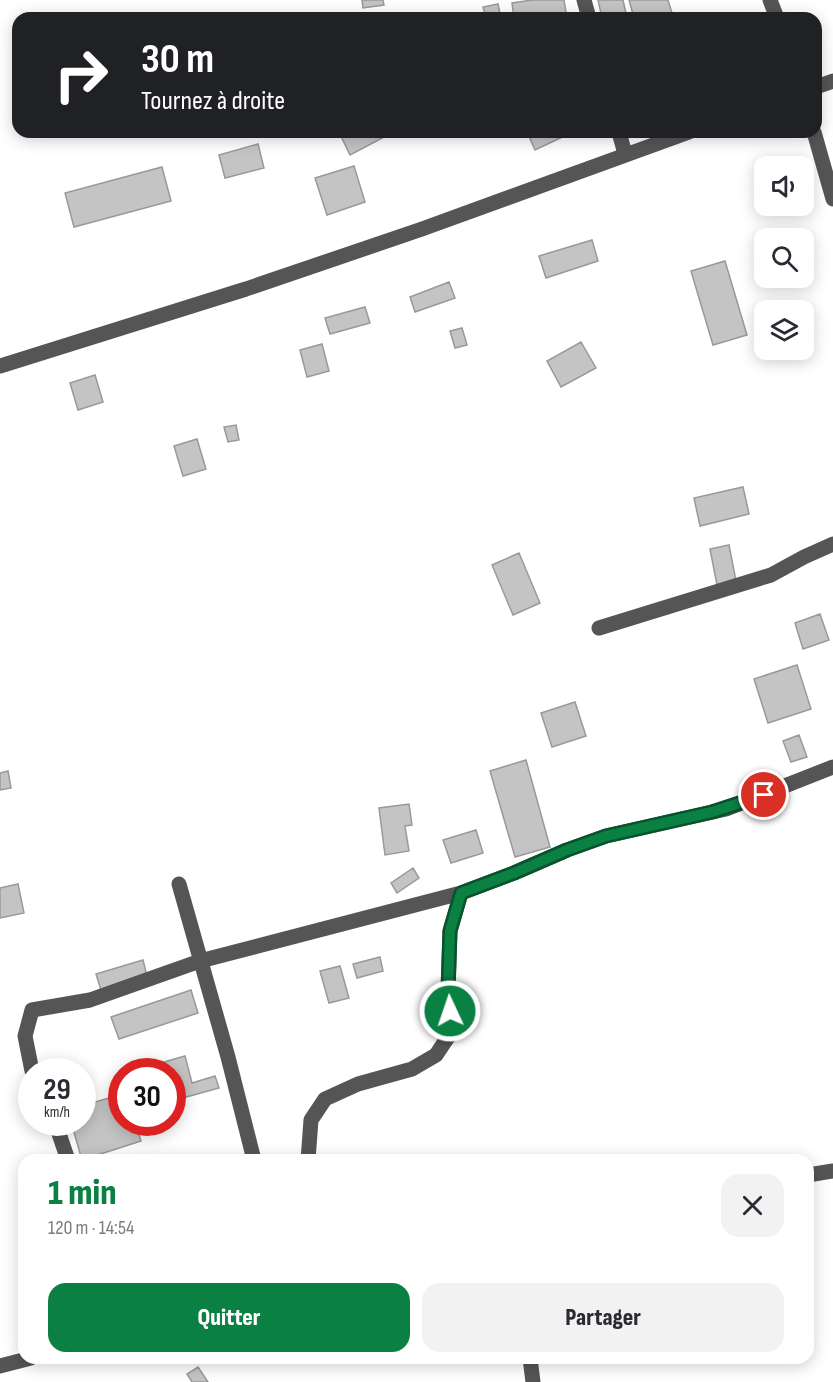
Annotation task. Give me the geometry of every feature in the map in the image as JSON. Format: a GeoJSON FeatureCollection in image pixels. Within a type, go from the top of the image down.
{"type":"FeatureCollection","features":[{"type":"Feature","properties":{"kind":"street"},"geometry":{"type":"LineString","coordinates":[[621,138],[625,154]]}},
{"type":"Feature","properties":{"kind":"street"},"geometry":{"type":"LineString","coordinates":[[0,366],[367,248],[672,138]]}},
{"type":"Feature","properties":{"kind":"street"},"geometry":{"type":"LineString","coordinates":[[816,138],[833,199]]}},
{"type":"Feature","properties":{"kind":"street"},"geometry":{"type":"LineString","coordinates":[[599,628],[771,575],[833,544]]}},
{"type":"Feature","properties":{"kind":"street"},"geometry":{"type":"LineString","coordinates":[[29,1058],[25,1036],[32,1010],[90,1000],[200,961],[461,893],[606,836],[726,809],[833,767]]}},
{"type":"Feature","properties":{"kind":"street"},"geometry":{"type":"LineString","coordinates":[[179,884],[194,930],[200,961],[228,1057],[252,1154]]}},
{"type":"Feature","properties":{"kind":"street"},"geometry":{"type":"LineString","coordinates":[[309,1154],[312,1120],[325,1099],[358,1084],[412,1069],[436,1055],[452,1031],[448,991],[450,931],[461,893]]}},
{"type":"Feature","properties":{"kind":"street"},"geometry":{"type":"LineString","coordinates":[[60,1136],[66,1154]]}},
{"type":"Feature","properties":{"kind":"street"},"geometry":{"type":"LineString","coordinates":[[814,1173],[833,1171]]}},
{"type":"Feature","properties":{"kind":"street"},"geometry":{"type":"LineString","coordinates":[[0,1366],[18,1361]]}},
{"type":"Feature","properties":{"kind":"street"},"geometry":{"type":"LineString","coordinates":[[531,1364],[533,1382]]}},
{"type":"Feature","properties":{"kind":"building"},"geometry":{"type":"Polygon","coordinates":[[[362,0],[383,0],[384,5],[363,8],[362,0]]]}},
{"type":"Feature","properties":{"kind":"building"},"geometry":{"type":"Polygon","coordinates":[[[532,0],[564,0],[566,12],[513,12],[512,3],[532,0]]]}},
{"type":"Feature","properties":{"kind":"building"},"geometry":{"type":"Polygon","coordinates":[[[598,0],[623,0],[626,12],[601,12],[598,0]]]}},
{"type":"Feature","properties":{"kind":"building"},"geometry":{"type":"Polygon","coordinates":[[[629,0],[668,0],[672,12],[632,12],[629,0]]]}},
{"type":"Feature","properties":{"kind":"building"},"geometry":{"type":"Polygon","coordinates":[[[498,4],[500,12],[484,12],[483,7],[498,4]]]}},
{"type":"Feature","properties":{"kind":"building"},"geometry":{"type":"Polygon","coordinates":[[[342,138],[382,138],[350,155],[342,138]]]}},
{"type":"Feature","properties":{"kind":"building"},"geometry":{"type":"Polygon","coordinates":[[[530,138],[560,138],[535,150],[530,138]]]}},
{"type":"Feature","properties":{"kind":"building"},"geometry":{"type":"Polygon","coordinates":[[[258,144],[264,168],[225,178],[219,155],[258,144]]]}},
{"type":"Feature","properties":{"kind":"building"},"geometry":{"type":"Polygon","coordinates":[[[354,166],[365,202],[327,215],[315,178],[354,166]]]}},
{"type":"Feature","properties":{"kind":"building"},"geometry":{"type":"Polygon","coordinates":[[[162,167],[171,201],[74,227],[65,193],[162,167]]]}},
{"type":"Feature","properties":{"kind":"building"},"geometry":{"type":"Polygon","coordinates":[[[592,240],[598,261],[546,278],[539,256],[592,240]]]}},
{"type":"Feature","properties":{"kind":"building"},"geometry":{"type":"Polygon","coordinates":[[[725,261],[747,335],[713,345],[691,271],[725,261]]]}},
{"type":"Feature","properties":{"kind":"building"},"geometry":{"type":"Polygon","coordinates":[[[449,282],[455,298],[415,312],[410,297],[449,282]]]}},
{"type":"Feature","properties":{"kind":"building"},"geometry":{"type":"Polygon","coordinates":[[[365,307],[370,323],[330,334],[325,318],[365,307]]]}},
{"type":"Feature","properties":{"kind":"building"},"geometry":{"type":"Polygon","coordinates":[[[462,328],[467,345],[455,348],[450,331],[462,328]]]}},
{"type":"Feature","properties":{"kind":"building"},"geometry":{"type":"Polygon","coordinates":[[[581,342],[596,368],[561,387],[547,361],[581,342]]]}},
{"type":"Feature","properties":{"kind":"building"},"geometry":{"type":"Polygon","coordinates":[[[322,344],[329,371],[307,377],[300,350],[322,344]]]}},
{"type":"Feature","properties":{"kind":"building"},"geometry":{"type":"Polygon","coordinates":[[[95,375],[103,402],[78,410],[70,383],[95,375]]]}},
{"type":"Feature","properties":{"kind":"building"},"geometry":{"type":"Polygon","coordinates":[[[236,425],[239,440],[228,442],[224,427],[236,425]]]}},
{"type":"Feature","properties":{"kind":"building"},"geometry":{"type":"Polygon","coordinates":[[[197,439],[206,469],[183,476],[174,446],[197,439]]]}},
{"type":"Feature","properties":{"kind":"building"},"geometry":{"type":"Polygon","coordinates":[[[743,487],[749,514],[700,526],[694,498],[743,487]]]}},
{"type":"Feature","properties":{"kind":"building"},"geometry":{"type":"Polygon","coordinates":[[[729,545],[736,581],[717,585],[710,549],[729,545]]]}},
{"type":"Feature","properties":{"kind":"building"},"geometry":{"type":"Polygon","coordinates":[[[519,553],[540,603],[513,615],[492,565],[519,553]]]}},
{"type":"Feature","properties":{"kind":"building"},"geometry":{"type":"Polygon","coordinates":[[[820,614],[829,640],[803,649],[795,623],[820,614]]]}},
{"type":"Feature","properties":{"kind":"building"},"geometry":{"type":"Polygon","coordinates":[[[797,665],[811,709],[768,723],[754,679],[797,665]]]}},
{"type":"Feature","properties":{"kind":"building"},"geometry":{"type":"Polygon","coordinates":[[[575,702],[586,736],[552,747],[541,713],[575,702]]]}},
{"type":"Feature","properties":{"kind":"building"},"geometry":{"type":"Polygon","coordinates":[[[799,735],[807,757],[791,762],[783,741],[799,735]]]}},
{"type":"Feature","properties":{"kind":"building"},"geometry":{"type":"Polygon","coordinates":[[[526,760],[550,847],[515,857],[490,771],[526,760]]]}},
{"type":"Feature","properties":{"kind":"building"},"geometry":{"type":"Polygon","coordinates":[[[8,771],[11,788],[0,790],[0,773],[8,771]]]}},
{"type":"Feature","properties":{"kind":"building"},"geometry":{"type":"Polygon","coordinates":[[[409,804],[412,825],[405,826],[409,851],[385,855],[379,808],[409,804]]]}},
{"type":"Feature","properties":{"kind":"building"},"geometry":{"type":"Polygon","coordinates":[[[476,830],[483,853],[451,863],[443,840],[476,830]]]}},
{"type":"Feature","properties":{"kind":"building"},"geometry":{"type":"Polygon","coordinates":[[[413,868],[419,878],[397,893],[391,883],[413,868]]]}},
{"type":"Feature","properties":{"kind":"building"},"geometry":{"type":"Polygon","coordinates":[[[18,884],[24,913],[0,918],[0,888],[18,884]]]}},
{"type":"Feature","properties":{"kind":"building"},"geometry":{"type":"Polygon","coordinates":[[[380,957],[383,971],[357,978],[353,964],[380,957]]]}},
{"type":"Feature","properties":{"kind":"building"},"geometry":{"type":"Polygon","coordinates":[[[143,960],[147,976],[101,990],[96,974],[143,960]]]}},
{"type":"Feature","properties":{"kind":"building"},"geometry":{"type":"Polygon","coordinates":[[[340,966],[349,998],[329,1003],[320,971],[340,966]]]}},
{"type":"Feature","properties":{"kind":"building"},"geometry":{"type":"Polygon","coordinates":[[[191,990],[198,1013],[119,1039],[111,1017],[191,990]]]}},
{"type":"Feature","properties":{"kind":"building"},"geometry":{"type":"Polygon","coordinates":[[[186,1060],[192,1083],[215,1076],[219,1088],[186,1097],[186,1060]]]}},
{"type":"Feature","properties":{"kind":"building"},"geometry":{"type":"Polygon","coordinates":[[[108,1098],[108,1136],[139,1136],[141,1141],[101,1154],[80,1154],[75,1136],[96,1136],[96,1102],[108,1098]]]}},
{"type":"Feature","properties":{"kind":"building"},"geometry":{"type":"Polygon","coordinates":[[[198,1367],[208,1382],[192,1382],[187,1374],[198,1367]]]}},
{"type":"Feature","properties":{"kind":"route"},"geometry":{"type":"LineString","coordinates":[[450,1011],[448,991],[450,931],[461,893],[606,836],[726,809],[764,795]]}}]}
